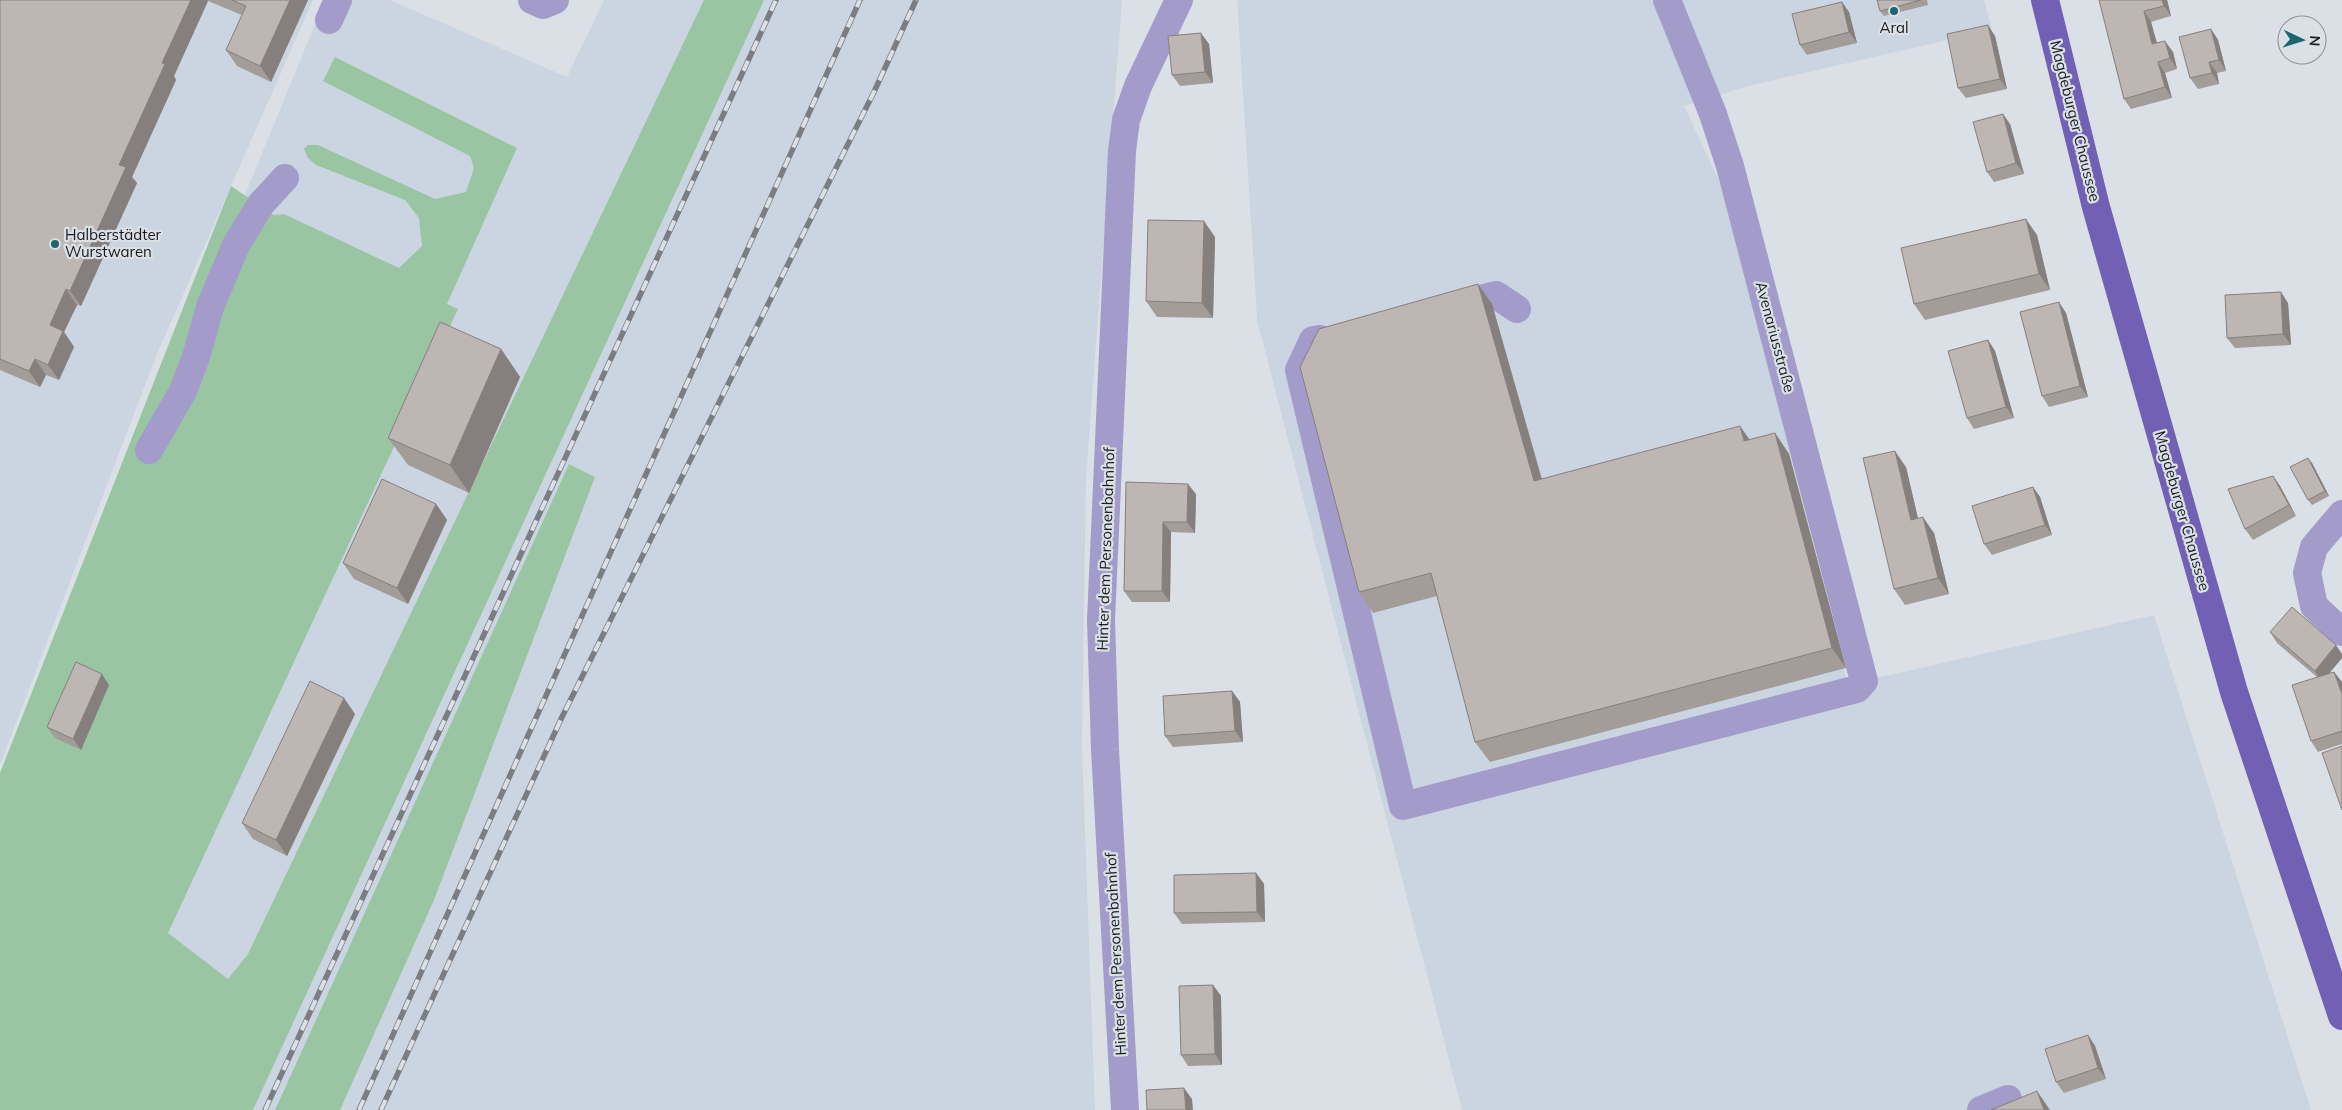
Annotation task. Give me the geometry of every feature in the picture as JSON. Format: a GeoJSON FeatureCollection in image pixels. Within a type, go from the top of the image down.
{"type":"FeatureCollection","features":[{"type":"Feature","properties":{"kind":"main road","name":"Magdeburger Chaussee"},"geometry":{"type":"LineString","coordinates":[[2045,0],[2096,207],[2234,692],[2342,1016]]}},
{"type":"Feature","properties":{"kind":"street"},"geometry":{"type":"LineString","coordinates":[[532,0],[544,5],[555,0]]}},
{"type":"Feature","properties":{"kind":"street","name":"Hinter dem Personenbahnhof"},"geometry":{"type":"LineString","coordinates":[[1125,1110],[1105,749],[1101,620],[1122,160],[1126,120],[1138,86],[1180,0]]}},
{"type":"Feature","properties":{"kind":"street","name":"Avenariusstraße"},"geometry":{"type":"LineString","coordinates":[[1342,333],[1313,340],[1299,370],[1403,806],[1857,689],[1864,681],[1730,166],[1713,114],[1667,0]]}},
{"type":"Feature","properties":{"kind":"street"},"geometry":{"type":"LineString","coordinates":[[149,450],[183,391],[196,357],[210,307],[236,245],[260,204],[285,178]]}},
{"type":"Feature","properties":{"kind":"street"},"geometry":{"type":"LineString","coordinates":[[1428,312],[1496,295],[1517,309]]}},
{"type":"Feature","properties":{"kind":"street"},"geometry":{"type":"LineString","coordinates":[[2342,514],[2314,547],[2306,573],[2314,606],[2342,632]]}},
{"type":"Feature","properties":{"kind":"street"},"geometry":{"type":"LineString","coordinates":[[1981,1110],[2008,1098]]}},
{"type":"Feature","properties":{"kind":"shaded area"},"geometry":{"type":"Polygon","coordinates":[[[0,0],[313,0],[157,354],[0,765],[0,0]]]}},
{"type":"Feature","properties":{"kind":"shaded area"},"geometry":{"type":"Polygon","coordinates":[[[325,0],[390,0],[567,77],[604,0],[1122,0],[1086,477],[1082,746],[1095,1110],[0,1110],[0,791],[325,0]]]}},
{"type":"Feature","properties":{"kind":"shaded area"},"geometry":{"type":"Polygon","coordinates":[[[1237,0],[1984,0],[1992,30],[1748,86],[1684,106],[1731,206],[1847,682],[1885,676],[2154,615],[2311,1110],[1462,1110],[1257,320],[1237,0]]]}},
{"type":"Feature","properties":{"kind":"green space"},"geometry":{"type":"Polygon","coordinates":[[[704,0],[764,0],[253,1110],[0,1110],[0,773],[231,186],[274,215],[284,214],[399,268],[422,246],[419,218],[405,200],[316,165],[308,158],[304,149],[308,145],[318,145],[435,199],[466,192],[474,168],[470,156],[323,81],[335,57],[517,148],[447,304],[458,309],[168,933],[228,979],[248,954],[704,0]]]}},
{"type":"Feature","properties":{"kind":"green space"},"geometry":{"type":"Polygon","coordinates":[[[569,464],[595,477],[434,900],[340,1110],[275,1110],[569,464]]]}},
{"type":"Feature","properties":{"kind":"building","name":"Halberstädter Wurstwaren"},"geometry":{"type":"Polygon","coordinates":[[[0,0],[191,0],[162,63],[165,64],[119,165],[126,167],[70,291],[66,289],[50,325],[63,331],[48,365],[35,359],[29,371],[0,359],[0,0]]]}},
{"type":"Feature","properties":{"kind":"building"},"geometry":{"type":"Polygon","coordinates":[[[232,0],[290,0],[260,66],[226,50],[246,6],[232,0]]]}},
{"type":"Feature","properties":{"kind":"building"},"geometry":{"type":"Polygon","coordinates":[[[1877,0],[1921,0],[1880,11],[1877,0]]]}},
{"type":"Feature","properties":{"kind":"building"},"geometry":{"type":"Polygon","coordinates":[[[2099,0],[2162,0],[2164,6],[2144,11],[2152,44],[2165,41],[2170,58],[2158,62],[2165,87],[2124,99],[2099,0]]]}},
{"type":"Feature","properties":{"kind":"building"},"geometry":{"type":"Polygon","coordinates":[[[1842,2],[1849,32],[1800,45],[1792,14],[1842,2]]]}},
{"type":"Feature","properties":{"kind":"building"},"geometry":{"type":"Polygon","coordinates":[[[1988,25],[2000,79],[1958,88],[1947,34],[1988,25]]]}},
{"type":"Feature","properties":{"kind":"building"},"geometry":{"type":"Polygon","coordinates":[[[2211,29],[2219,60],[2209,62],[2212,73],[2190,78],[2179,37],[2211,29]]]}},
{"type":"Feature","properties":{"kind":"building"},"geometry":{"type":"Polygon","coordinates":[[[1201,33],[1205,72],[1172,75],[1168,36],[1201,33]]]}},
{"type":"Feature","properties":{"kind":"building"},"geometry":{"type":"Polygon","coordinates":[[[2003,114],[2016,163],[1987,172],[1973,122],[2003,114]]]}},
{"type":"Feature","properties":{"kind":"building"},"geometry":{"type":"Polygon","coordinates":[[[2026,219],[2039,274],[1914,304],[1901,248],[2026,219]]]}},
{"type":"Feature","properties":{"kind":"building"},"geometry":{"type":"Polygon","coordinates":[[[1148,220],[1204,221],[1202,303],[1146,301],[1148,220]]]}},
{"type":"Feature","properties":{"kind":"building"},"geometry":{"type":"Polygon","coordinates":[[[1478,284],[1534,481],[1740,426],[1744,441],[1775,433],[1832,648],[1475,742],[1431,573],[1359,592],[1300,367],[1319,329],[1478,284]]]}},
{"type":"Feature","properties":{"kind":"building"},"geometry":{"type":"Polygon","coordinates":[[[2281,292],[2283,334],[2227,338],[2225,295],[2281,292]]]}},
{"type":"Feature","properties":{"kind":"building"},"geometry":{"type":"Polygon","coordinates":[[[2059,302],[2080,386],[2042,396],[2020,312],[2059,302]]]}},
{"type":"Feature","properties":{"kind":"building"},"geometry":{"type":"Polygon","coordinates":[[[440,322],[501,349],[450,465],[388,438],[440,322]]]}},
{"type":"Feature","properties":{"kind":"building"},"geometry":{"type":"Polygon","coordinates":[[[1988,340],[2006,407],[1967,418],[1948,351],[1988,340]]]}},
{"type":"Feature","properties":{"kind":"building"},"geometry":{"type":"Polygon","coordinates":[[[1895,451],[1911,520],[1923,517],[1938,578],[1894,589],[1863,458],[1895,451]]]}},
{"type":"Feature","properties":{"kind":"building"},"geometry":{"type":"Polygon","coordinates":[[[2308,458],[2325,491],[2308,500],[2290,467],[2308,458]]]}},
{"type":"Feature","properties":{"kind":"building"},"geometry":{"type":"Polygon","coordinates":[[[2273,476],[2289,505],[2245,529],[2228,489],[2273,476]]]}},
{"type":"Feature","properties":{"kind":"building"},"geometry":{"type":"Polygon","coordinates":[[[382,479],[436,504],[397,588],[343,563],[382,479]]]}},
{"type":"Feature","properties":{"kind":"building"},"geometry":{"type":"Polygon","coordinates":[[[1126,482],[1188,484],[1187,522],[1163,522],[1162,591],[1124,591],[1126,482]]]}},
{"type":"Feature","properties":{"kind":"building"},"geometry":{"type":"Polygon","coordinates":[[[2033,487],[2045,525],[1984,544],[1972,506],[2033,487]]]}},
{"type":"Feature","properties":{"kind":"building"},"geometry":{"type":"Polygon","coordinates":[[[2292,607],[2336,645],[2315,671],[2270,632],[2292,607]]]}},
{"type":"Feature","properties":{"kind":"building"},"geometry":{"type":"Polygon","coordinates":[[[76,662],[102,674],[73,739],[47,727],[76,662]]]}},
{"type":"Feature","properties":{"kind":"building"},"geometry":{"type":"Polygon","coordinates":[[[2334,672],[2342,694],[2342,731],[2311,741],[2292,685],[2334,672]]]}},
{"type":"Feature","properties":{"kind":"building"},"geometry":{"type":"Polygon","coordinates":[[[310,681],[344,698],[276,840],[242,823],[310,681]]]}},
{"type":"Feature","properties":{"kind":"building"},"geometry":{"type":"Polygon","coordinates":[[[1232,691],[1235,731],[1165,736],[1163,696],[1232,691]]]}},
{"type":"Feature","properties":{"kind":"building"},"geometry":{"type":"Polygon","coordinates":[[[2342,746],[2342,810],[2322,753],[2342,746]]]}},
{"type":"Feature","properties":{"kind":"building"},"geometry":{"type":"Polygon","coordinates":[[[1256,873],[1257,912],[1174,913],[1174,875],[1256,873]]]}},
{"type":"Feature","properties":{"kind":"building"},"geometry":{"type":"Polygon","coordinates":[[[1213,985],[1215,1054],[1181,1055],[1179,986],[1213,985]]]}},
{"type":"Feature","properties":{"kind":"building"},"geometry":{"type":"Polygon","coordinates":[[[2088,1035],[2098,1068],[2056,1082],[2045,1049],[2088,1035]]]}},
{"type":"Feature","properties":{"kind":"building"},"geometry":{"type":"Polygon","coordinates":[[[1184,1088],[1186,1110],[1147,1110],[1146,1090],[1184,1088]]]}},
{"type":"Feature","properties":{"kind":"building"},"geometry":{"type":"Polygon","coordinates":[[[2037,1091],[2044,1110],[1991,1110],[2037,1091]]]}},
{"type":"Feature","properties":{"kind":"railway"},"geometry":{"type":"LineString","coordinates":[[265,1110],[776,0]]}},
{"type":"Feature","properties":{"kind":"railway"},"geometry":{"type":"LineString","coordinates":[[359,1110],[860,0]]}},
{"type":"Feature","properties":{"kind":"railway"},"geometry":{"type":"LineString","coordinates":[[381,1110],[562,717],[874,92],[916,0]]}},
{"type":"Feature","properties":{"kind":"place","name":"Aral"},"geometry":{"type":"Point","coordinates":[1894,11]}},
{"type":"Feature","properties":{"kind":"place","name":"Halberstädter Wurstwaren"},"geometry":{"type":"Point","coordinates":[55,244]}}]}
